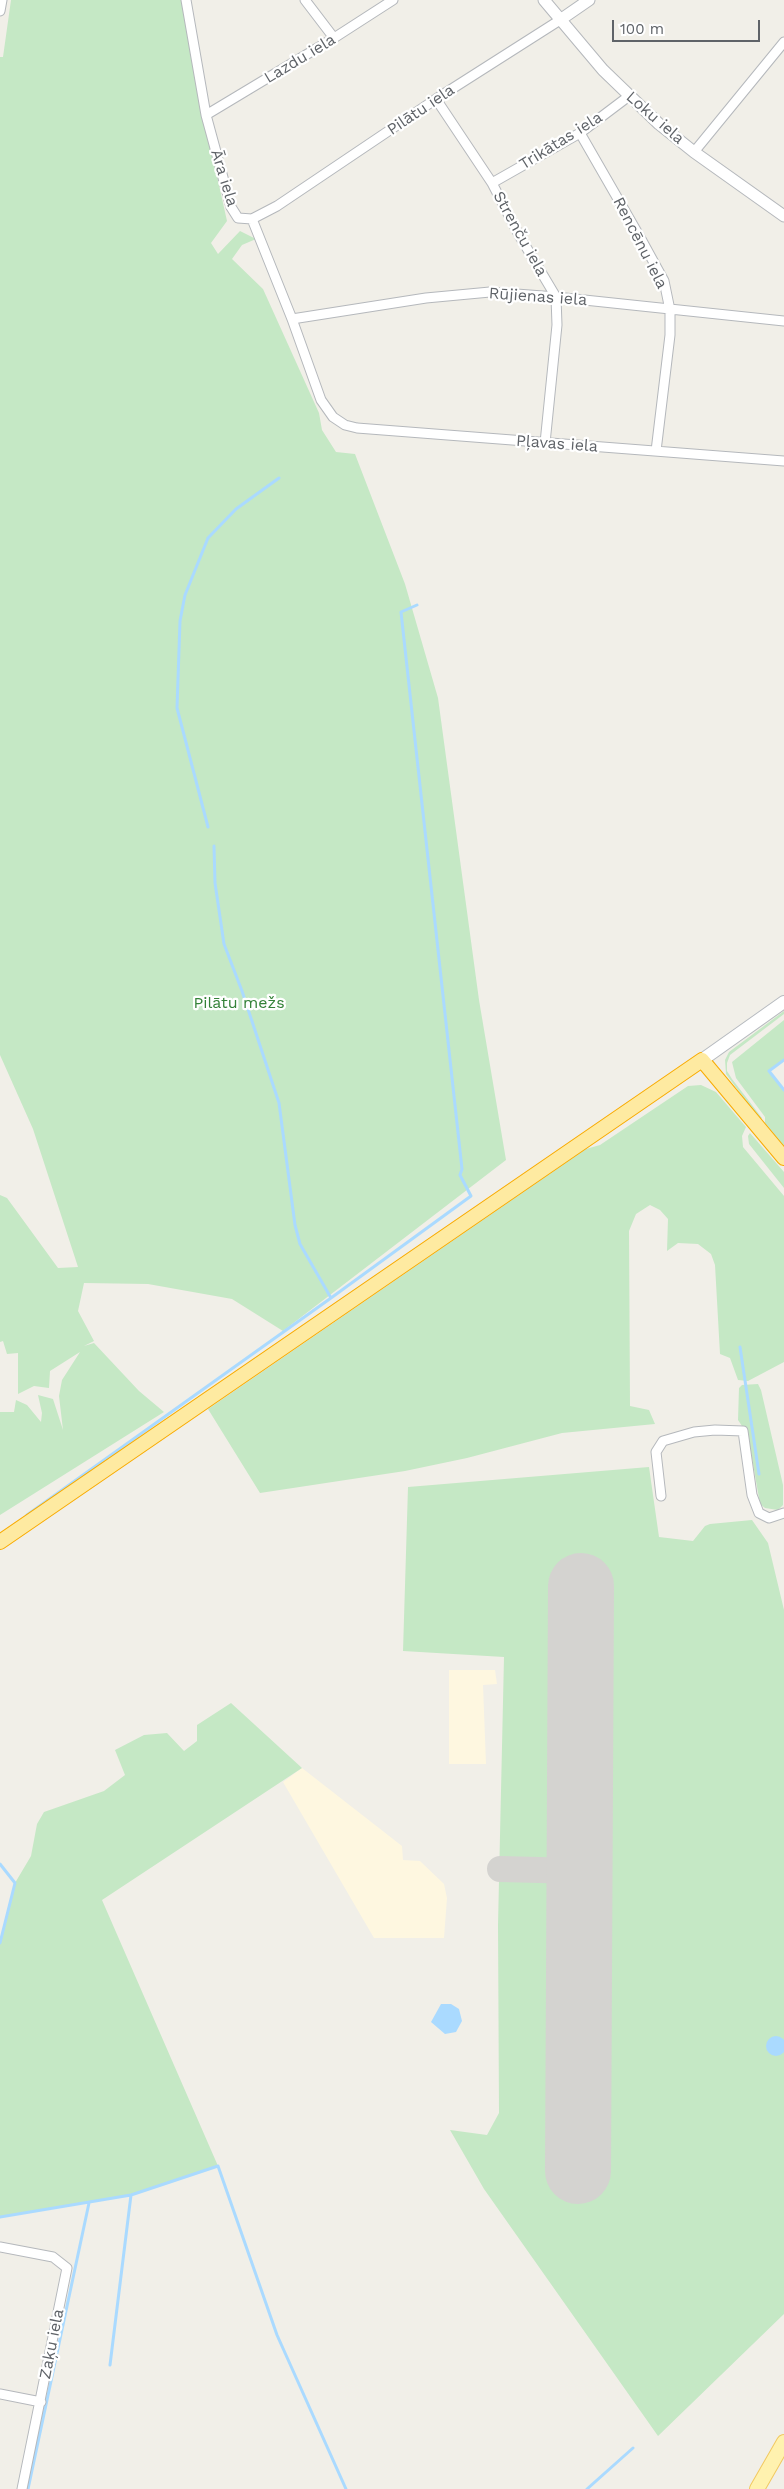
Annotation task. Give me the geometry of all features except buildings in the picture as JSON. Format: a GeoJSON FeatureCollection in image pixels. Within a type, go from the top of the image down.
{"type":"FeatureCollection","features":[{"type":"Feature","properties":{"kind":"highway"},"geometry":{"type":"LineString","coordinates":[[0,1542],[702,1060],[784,1158]]}},
{"type":"Feature","properties":{"kind":"main road"},"geometry":{"type":"LineString","coordinates":[[702,1060],[784,1002]]}},
{"type":"Feature","properties":{"kind":"main road"},"geometry":{"type":"LineString","coordinates":[[757,2489],[784,2442]]}},
{"type":"Feature","properties":{"kind":"street"},"geometry":{"type":"LineString","coordinates":[[0,11],[2,0]]}},
{"type":"Feature","properties":{"kind":"street","name":"Āra iela"},"geometry":{"type":"LineString","coordinates":[[186,0],[206,115],[231,206],[238,218],[252,219],[292,319],[321,400],[333,417]]}},
{"type":"Feature","properties":{"kind":"street"},"geometry":{"type":"LineString","coordinates":[[305,0],[334,38]]}},
{"type":"Feature","properties":{"kind":"street","name":"Lazdu iela"},"geometry":{"type":"LineString","coordinates":[[206,115],[393,0]]}},
{"type":"Feature","properties":{"kind":"street","name":"Loku iela"},"geometry":{"type":"LineString","coordinates":[[544,0],[603,70],[629,96],[694,152],[784,216]]}},
{"type":"Feature","properties":{"kind":"street","name":"Pilātu iela"},"geometry":{"type":"LineString","coordinates":[[252,219],[277,206],[436,99],[589,0]]}},
{"type":"Feature","properties":{"kind":"street"},"geometry":{"type":"LineString","coordinates":[[694,152],[784,42]]}},
{"type":"Feature","properties":{"kind":"street","name":"Trikātas iela"},"geometry":{"type":"LineString","coordinates":[[492,183],[580,133],[629,96]]}},
{"type":"Feature","properties":{"kind":"street","name":"Strenču iela"},"geometry":{"type":"LineString","coordinates":[[436,99],[492,183],[519,235],[556,297],[557,325],[545,443]]}},
{"type":"Feature","properties":{"kind":"street","name":"Rencēnu iela"},"geometry":{"type":"LineString","coordinates":[[580,133],[642,239],[664,281],[670,310],[670,336],[656,451]]}},
{"type":"Feature","properties":{"kind":"street","name":"Rūjienas iela"},"geometry":{"type":"LineString","coordinates":[[292,319],[416,299],[490,292],[556,297],[784,321]]}},
{"type":"Feature","properties":{"kind":"street","name":"Pļavas iela"},"geometry":{"type":"LineString","coordinates":[[333,417],[345,425],[357,428],[784,462]]}},
{"type":"Feature","properties":{"kind":"street"},"geometry":{"type":"LineString","coordinates":[[661,1496],[656,1452],[663,1441],[694,1432],[715,1430],[742,1432],[752,1495],[759,1512],[769,1518],[784,1513]]}},
{"type":"Feature","properties":{"kind":"street","name":"Zaķu iela"},"geometry":{"type":"LineString","coordinates":[[0,2247],[53,2257],[67,2268],[22,2489]]}},
{"type":"Feature","properties":{"kind":"street"},"geometry":{"type":"LineString","coordinates":[[0,2394],[41,2402]]}},
{"type":"Feature","properties":{"kind":"shaded area"},"geometry":{"type":"Polygon","coordinates":[[[449,1670],[495,1670],[497,1684],[483,1685],[486,1764],[449,1764],[449,1670]]]}},
{"type":"Feature","properties":{"kind":"shaded area"},"geometry":{"type":"Polygon","coordinates":[[[302,1768],[402,1846],[403,1860],[420,1861],[444,1884],[447,1898],[444,1938],[374,1938],[283,1782],[302,1768]]]}},
{"type":"Feature","properties":{"kind":"green space","name":"Pilātu mežs"},"geometry":{"type":"Polygon","coordinates":[[[11,0],[182,0],[203,113],[227,221],[211,243],[218,254],[240,231],[256,239],[242,245],[232,259],[263,289],[319,413],[322,430],[336,452],[355,454],[405,584],[438,698],[479,1000],[506,1160],[283,1331],[232,1299],[148,1284],[84,1283],[78,1311],[94,1341],[84,1346],[94,1343],[139,1391],[164,1412],[0,1515],[0,1412],[14,1412],[16,1400],[27,1405],[41,1422],[42,1413],[38,1395],[53,1399],[63,1430],[59,1396],[62,1380],[80,1352],[50,1371],[49,1388],[34,1386],[18,1394],[18,1353],[7,1354],[3,1341],[0,1342],[0,1195],[7,1198],[58,1268],[78,1267],[33,1129],[0,1055],[0,57],[3,57],[11,0]]]}},
{"type":"Feature","properties":{"kind":"green space"},"geometry":{"type":"Polygon","coordinates":[[[784,1011],[784,1014],[730,1055],[727,1063],[727,1071],[762,1118],[760,1120],[726,1074],[725,1060],[729,1052],[784,1011]]]}},
{"type":"Feature","properties":{"kind":"green space"},"geometry":{"type":"Polygon","coordinates":[[[784,1020],[784,1060],[770,1071],[784,1090],[784,1146],[765,1123],[765,1117],[736,1078],[732,1062],[784,1020]]]}},
{"type":"Feature","properties":{"kind":"green space"},"geometry":{"type":"Polygon","coordinates":[[[701,1085],[716,1092],[746,1127],[742,1136],[743,1147],[784,1196],[784,1362],[748,1381],[738,1380],[730,1358],[720,1354],[715,1265],[711,1254],[698,1244],[678,1243],[667,1251],[668,1219],[660,1210],[650,1205],[636,1214],[629,1231],[630,1406],[649,1410],[655,1424],[562,1433],[467,1458],[405,1471],[260,1493],[208,1409],[586,1149],[600,1145],[688,1086],[701,1085]]]}},
{"type":"Feature","properties":{"kind":"green space"},"geometry":{"type":"Polygon","coordinates":[[[750,1133],[784,1172],[784,1188],[749,1144],[748,1136],[750,1133]]]}},
{"type":"Feature","properties":{"kind":"green space"},"geometry":{"type":"Polygon","coordinates":[[[758,1384],[783,1485],[783,1505],[778,1510],[765,1508],[760,1504],[748,1435],[738,1420],[739,1388],[742,1385],[758,1384]]]}},
{"type":"Feature","properties":{"kind":"green space"},"geometry":{"type":"Polygon","coordinates":[[[649,1467],[659,1537],[693,1541],[705,1526],[710,1524],[752,1520],[768,1543],[784,1610],[784,2314],[658,2436],[484,2189],[450,2130],[487,2135],[499,2113],[498,1925],[504,1657],[403,1651],[408,1487],[649,1467]]]}},
{"type":"Feature","properties":{"kind":"green space"},"geometry":{"type":"Polygon","coordinates":[[[231,1703],[302,1768],[102,1900],[218,2166],[131,2195],[0,2217],[0,1943],[15,1883],[31,1856],[37,1824],[44,1812],[104,1791],[125,1775],[115,1750],[144,1735],[167,1733],[184,1751],[197,1741],[197,1725],[231,1703]]]}},
{"type":"Feature","properties":{"kind":"water"},"geometry":{"type":"Polygon","coordinates":[[[441,2004],[451,2004],[459,2009],[462,2021],[456,2032],[445,2034],[431,2022],[441,2004]]]}},
{"type":"Feature","properties":{"kind":"water"},"geometry":{"type":"Polygon","coordinates":[[[776,2036],[783,2039],[786,2046],[783,2053],[776,2056],[769,2053],[766,2046],[769,2039],[776,2036]]]}},
{"type":"Feature","properties":{"kind":"waterway"},"geometry":{"type":"LineString","coordinates":[[208,827],[177,708],[180,621],[185,595],[208,538],[236,509],[279,478]]}},
{"type":"Feature","properties":{"kind":"waterway"},"geometry":{"type":"LineString","coordinates":[[27,1515],[471,1196],[460,1175],[462,1169],[401,612],[417,605]]}},
{"type":"Feature","properties":{"kind":"waterway"},"geometry":{"type":"LineString","coordinates":[[214,846],[215,883],[224,944],[242,991],[279,1103],[295,1225],[300,1244],[331,1298]]}},
{"type":"Feature","properties":{"kind":"waterway"},"geometry":{"type":"LineString","coordinates":[[784,1060],[769,1071],[784,1090]]}},
{"type":"Feature","properties":{"kind":"waterway"},"geometry":{"type":"LineString","coordinates":[[740,1347],[759,1474]]}},
{"type":"Feature","properties":{"kind":"waterway"},"geometry":{"type":"LineString","coordinates":[[0,1864],[15,1883],[0,1943]]}},
{"type":"Feature","properties":{"kind":"waterway"},"geometry":{"type":"LineString","coordinates":[[0,2217],[131,2195],[218,2166],[277,2335],[346,2489]]}},
{"type":"Feature","properties":{"kind":"waterway"},"geometry":{"type":"LineString","coordinates":[[110,2365],[131,2195]]}},
{"type":"Feature","properties":{"kind":"waterway"},"geometry":{"type":"LineString","coordinates":[[28,2489],[89,2203]]}},
{"type":"Feature","properties":{"kind":"waterway"},"geometry":{"type":"LineString","coordinates":[[587,2489],[633,2448]]}},
{"type":"Feature","properties":{"kind":"taxiway"},"geometry":{"type":"LineString","coordinates":[[500,1869],[579,1871]]}},
{"type":"Feature","properties":{"kind":"runway"},"geometry":{"type":"LineString","coordinates":[[578,2171],[581,1586]]}}]}
